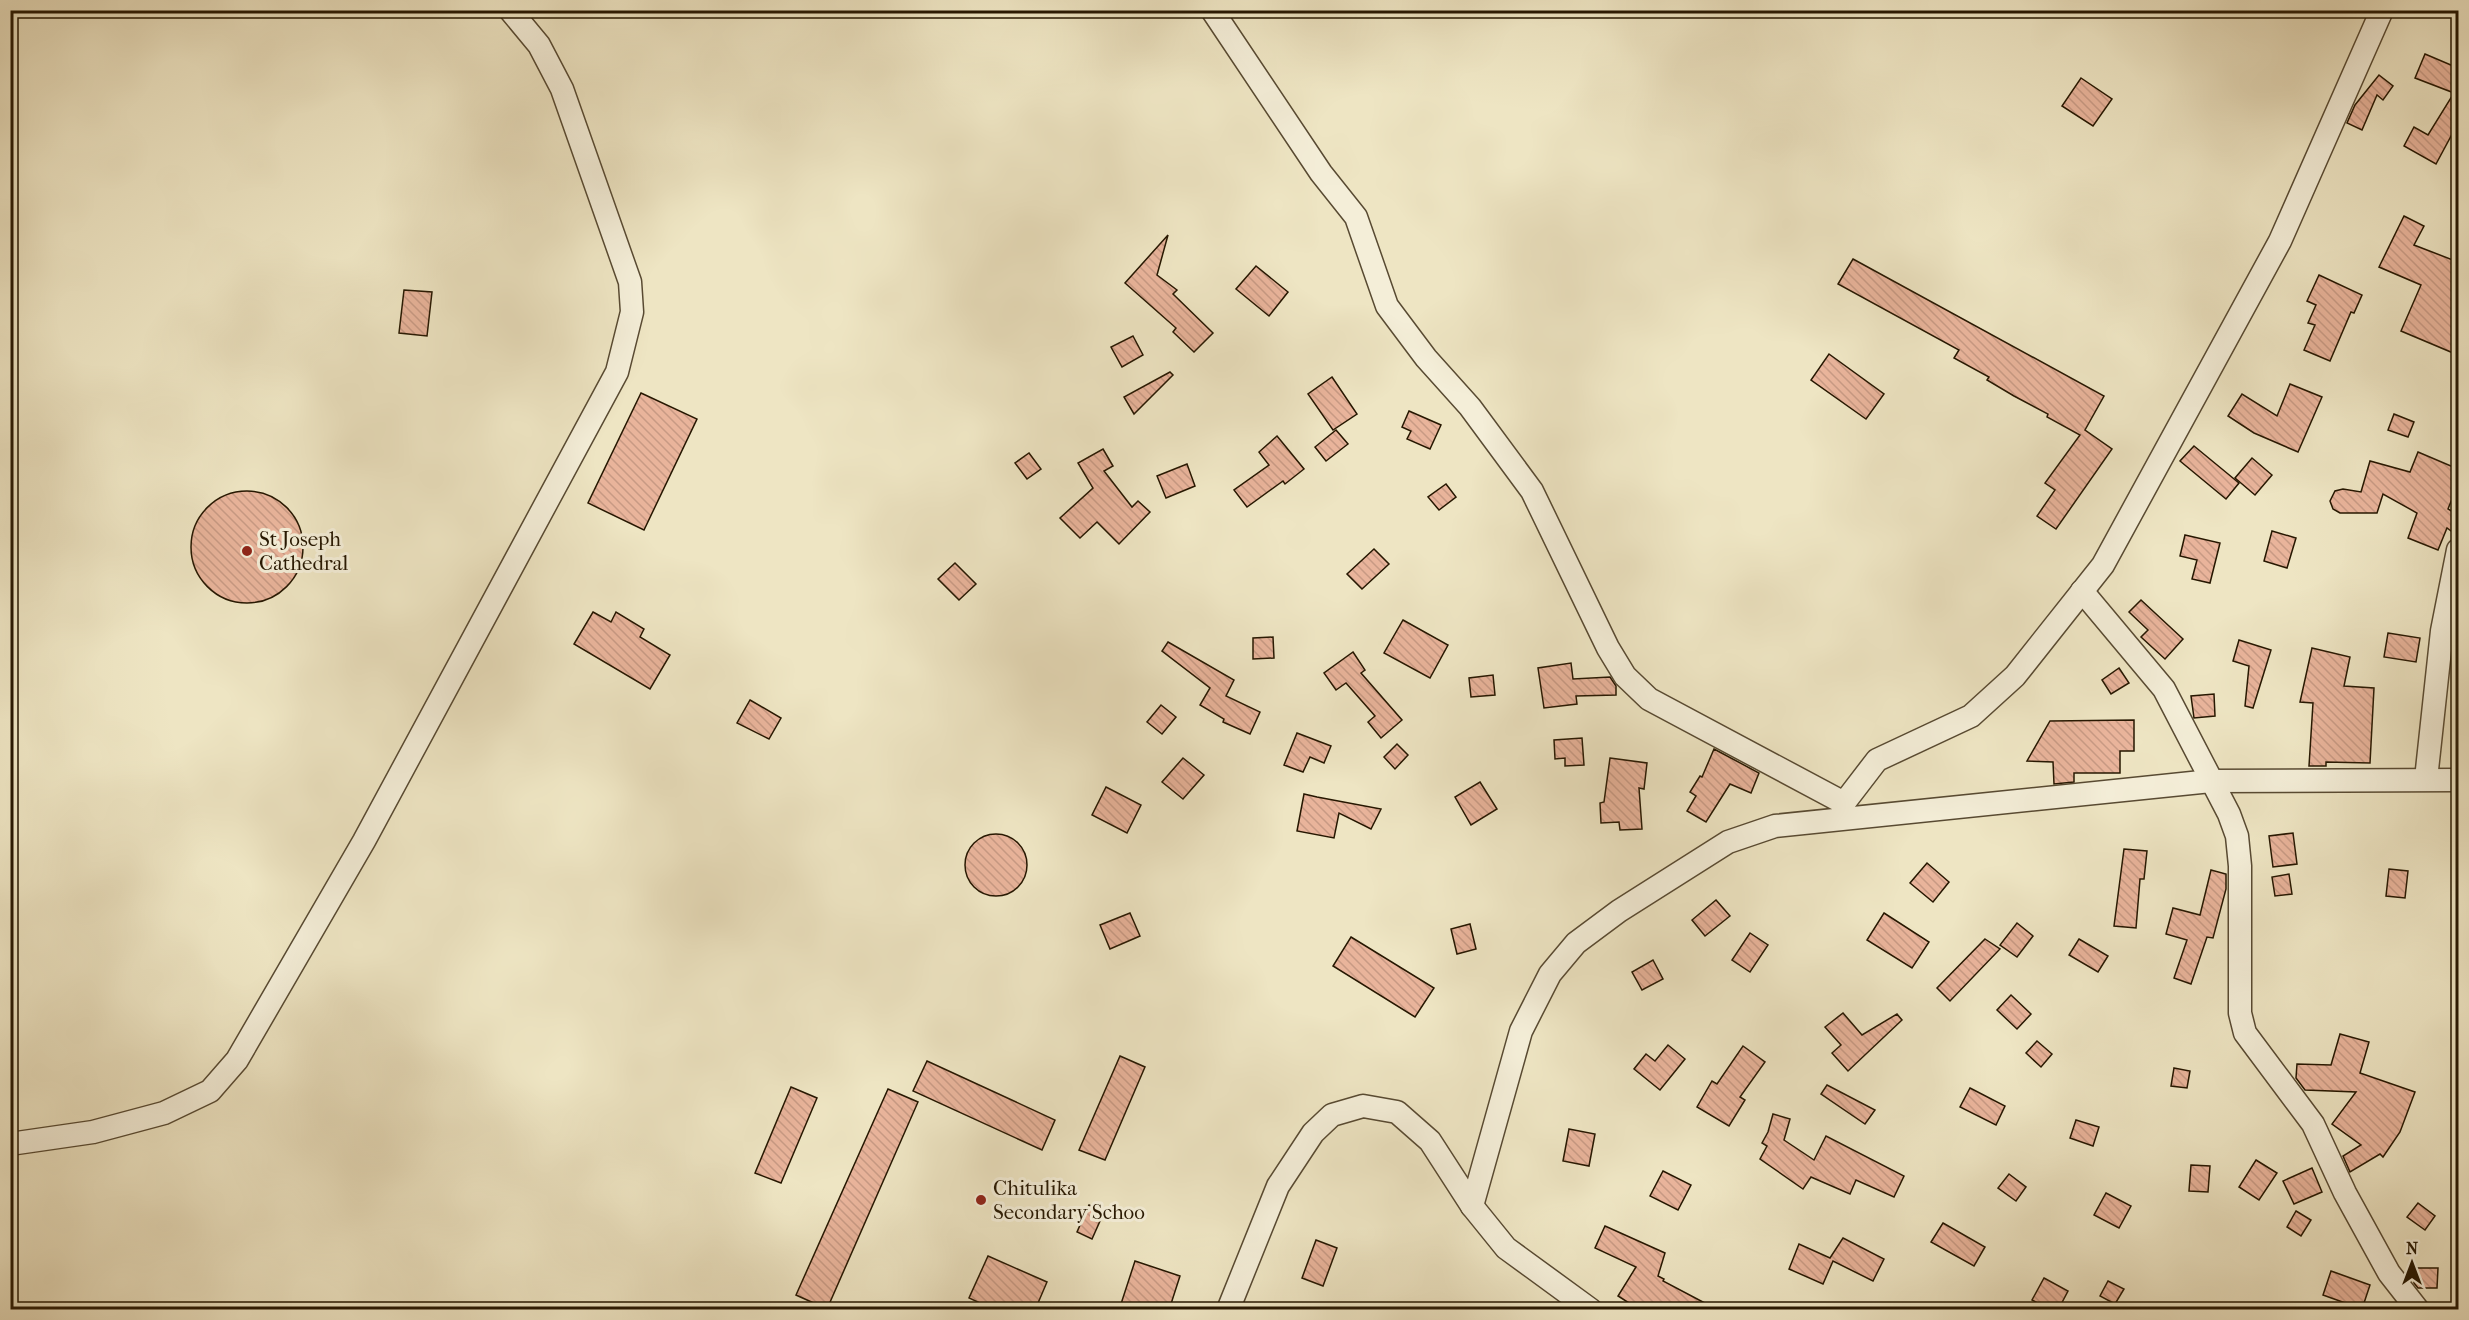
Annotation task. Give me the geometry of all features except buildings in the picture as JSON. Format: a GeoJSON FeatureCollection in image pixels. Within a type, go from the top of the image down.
{"type":"FeatureCollection","features":[{"type":"Feature","properties":{"kind":"street"},"geometry":{"type":"LineString","coordinates":[[10,1143],[93,1132],[164,1113],[210,1090],[237,1060],[364,841],[617,372],[632,312],[630,282],[562,89],[539,45],[510,10]]}},
{"type":"Feature","properties":{"kind":"street"},"geometry":{"type":"LineString","coordinates":[[1212,10],[1321,173],[1356,217],[1387,306],[1426,358],[1470,407],[1532,491],[1608,648],[1625,675],[1649,699],[1843,811]]}},
{"type":"Feature","properties":{"kind":"street"},"geometry":{"type":"LineString","coordinates":[[1843,811],[1877,760],[1971,716],[2015,676],[2103,565],[2280,241],[2382,10]]}},
{"type":"Feature","properties":{"kind":"street"},"geometry":{"type":"LineString","coordinates":[[2426,779],[2442,631],[2458,550]]}},
{"type":"Feature","properties":{"kind":"street"},"geometry":{"type":"LineString","coordinates":[[2082,591],[2164,689],[2229,814],[2237,836],[2240,866],[2240,1013],[2245,1033],[2313,1124],[2345,1193],[2389,1273],[2418,1310]]}},
{"type":"Feature","properties":{"kind":"street"},"geometry":{"type":"LineString","coordinates":[[1472,1206],[1521,1031],[1550,974],[1576,943],[1619,911],[1728,842],[1775,826],[1843,811],[2211,781],[2458,780]]}},
{"type":"Feature","properties":{"kind":"street"},"geometry":{"type":"LineString","coordinates":[[1228,1310],[1278,1186],[1313,1133],[1332,1115],[1364,1106],[1397,1112],[1430,1141],[1472,1206],[1506,1248],[1591,1310]]}},
{"type":"Feature","properties":{"kind":"place","name":"St Joseph Cathedral"},"geometry":{"type":"Point","coordinates":[247,551]}},
{"type":"Feature","properties":{"kind":"place","name":"Chitulika Secondary Schoo"},"geometry":{"type":"Point","coordinates":[981,1200]}}]}
